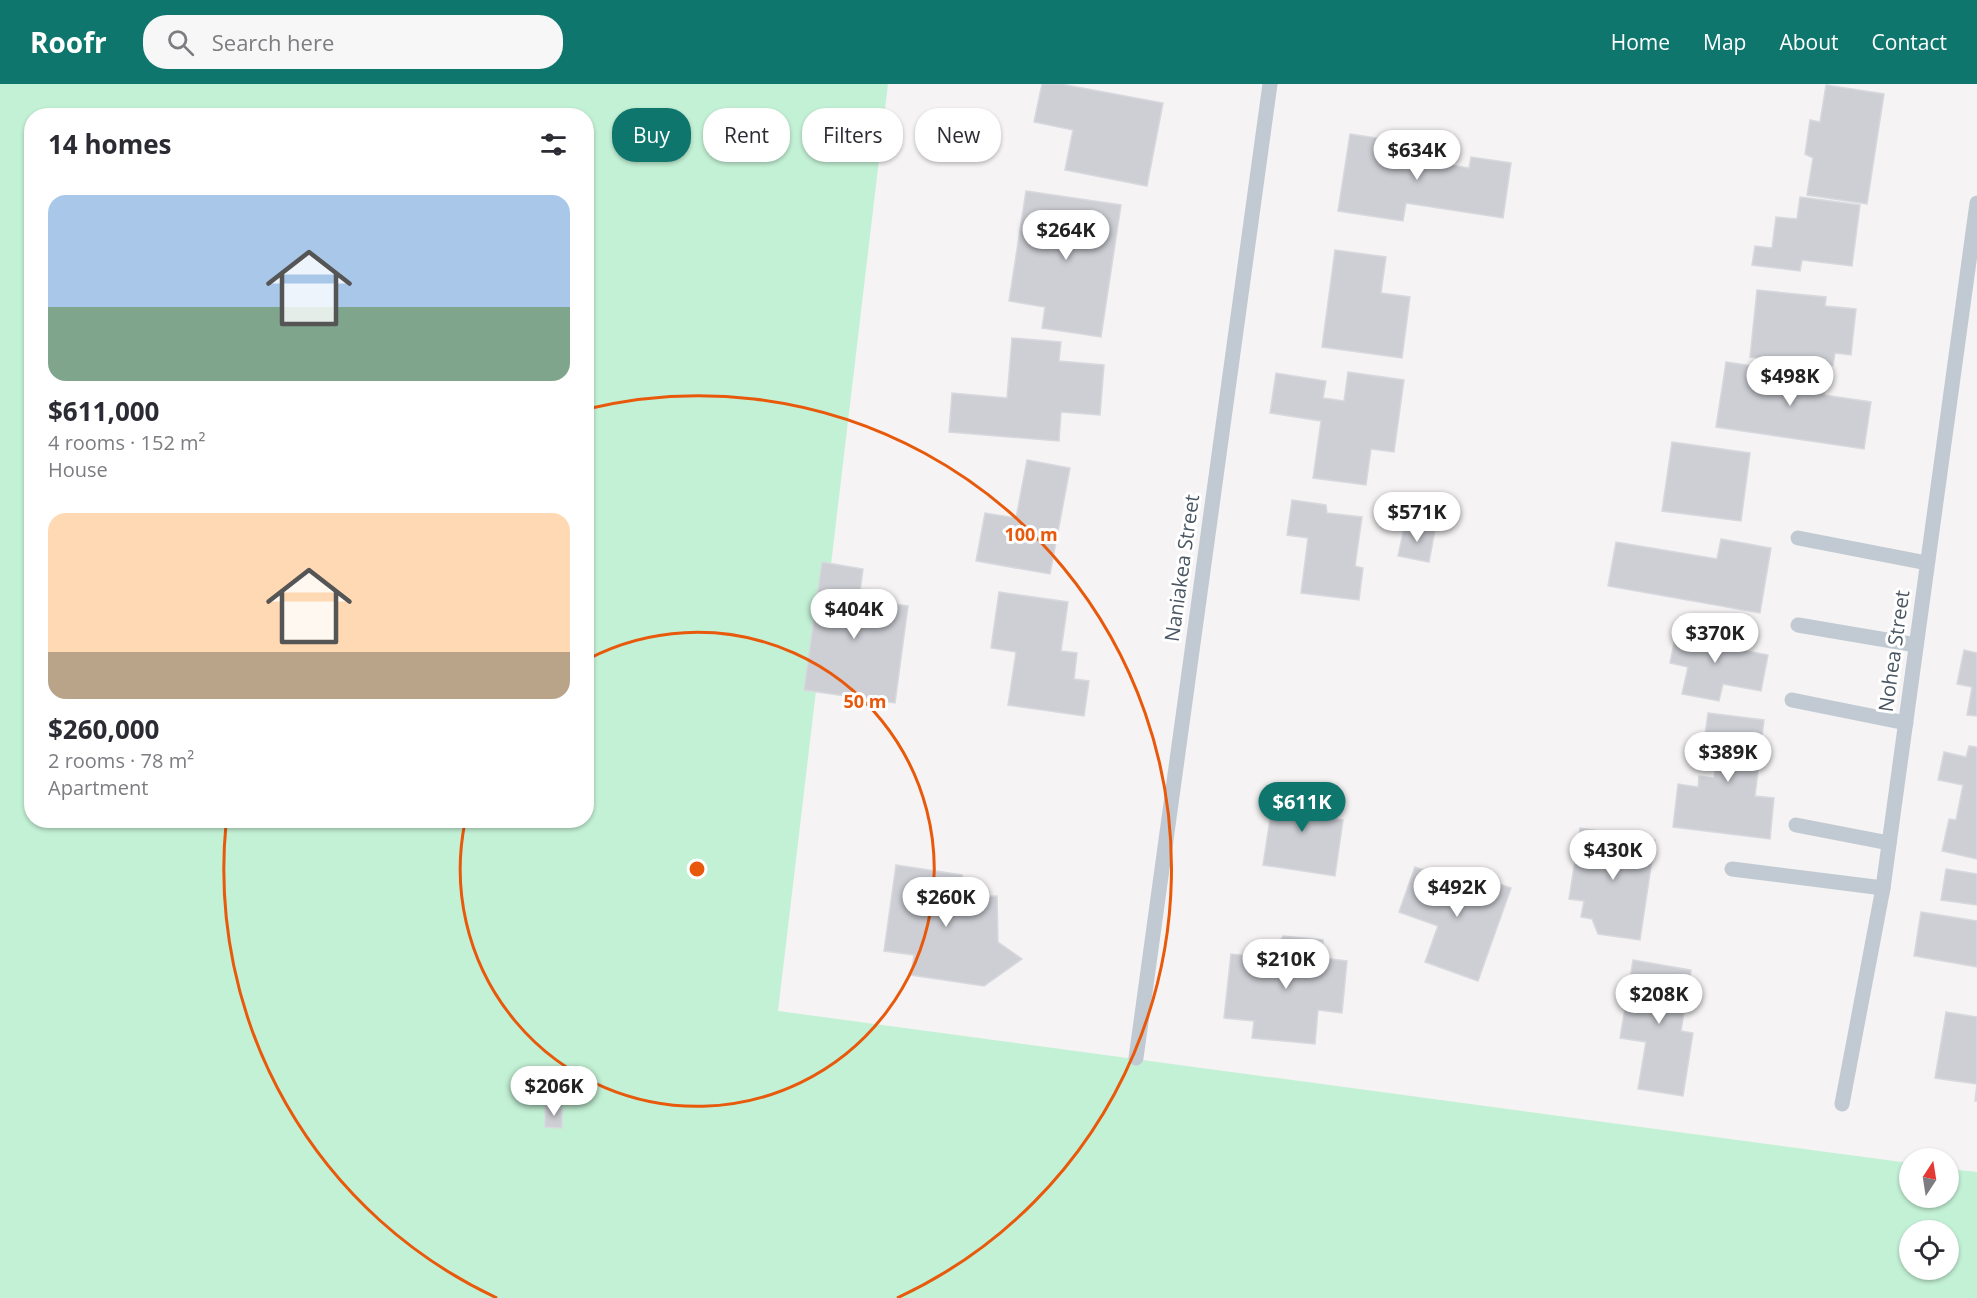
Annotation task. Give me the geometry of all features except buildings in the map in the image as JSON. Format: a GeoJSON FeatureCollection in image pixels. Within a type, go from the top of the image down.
{"type":"FeatureCollection","features":[{"type":"Feature","properties":{"kind":"lane","name":"Naniakea Street"},"geometry":{"type":"LineString","coordinates":[[1136,1058],[1270,84]]}},
{"type":"Feature","properties":{"kind":"lane","name":"Nohea Street"},"geometry":{"type":"LineString","coordinates":[[1842,1104],[1883,888],[1977,203]]}},
{"type":"Feature","properties":{"kind":"lane"},"geometry":{"type":"LineString","coordinates":[[1798,538],[1928,563]]}},
{"type":"Feature","properties":{"kind":"lane"},"geometry":{"type":"LineString","coordinates":[[1798,625],[1916,645]]}},
{"type":"Feature","properties":{"kind":"lane"},"geometry":{"type":"LineString","coordinates":[[1792,700],[1906,723]]}},
{"type":"Feature","properties":{"kind":"lane"},"geometry":{"type":"LineString","coordinates":[[1796,825],[1889,843]]}},
{"type":"Feature","properties":{"kind":"lane"},"geometry":{"type":"LineString","coordinates":[[1732,869],[1883,888]]}},
{"type":"Feature","properties":{"kind":"green space"},"geometry":{"type":"Polygon","coordinates":[[[0,84],[888,84],[885,108],[802,108],[802,162],[879,162],[778,1011],[1899,1162],[1899,1208],[1959,1208],[1959,1170],[1977,1172],[1977,1298],[0,1298],[0,84]]]}}]}
